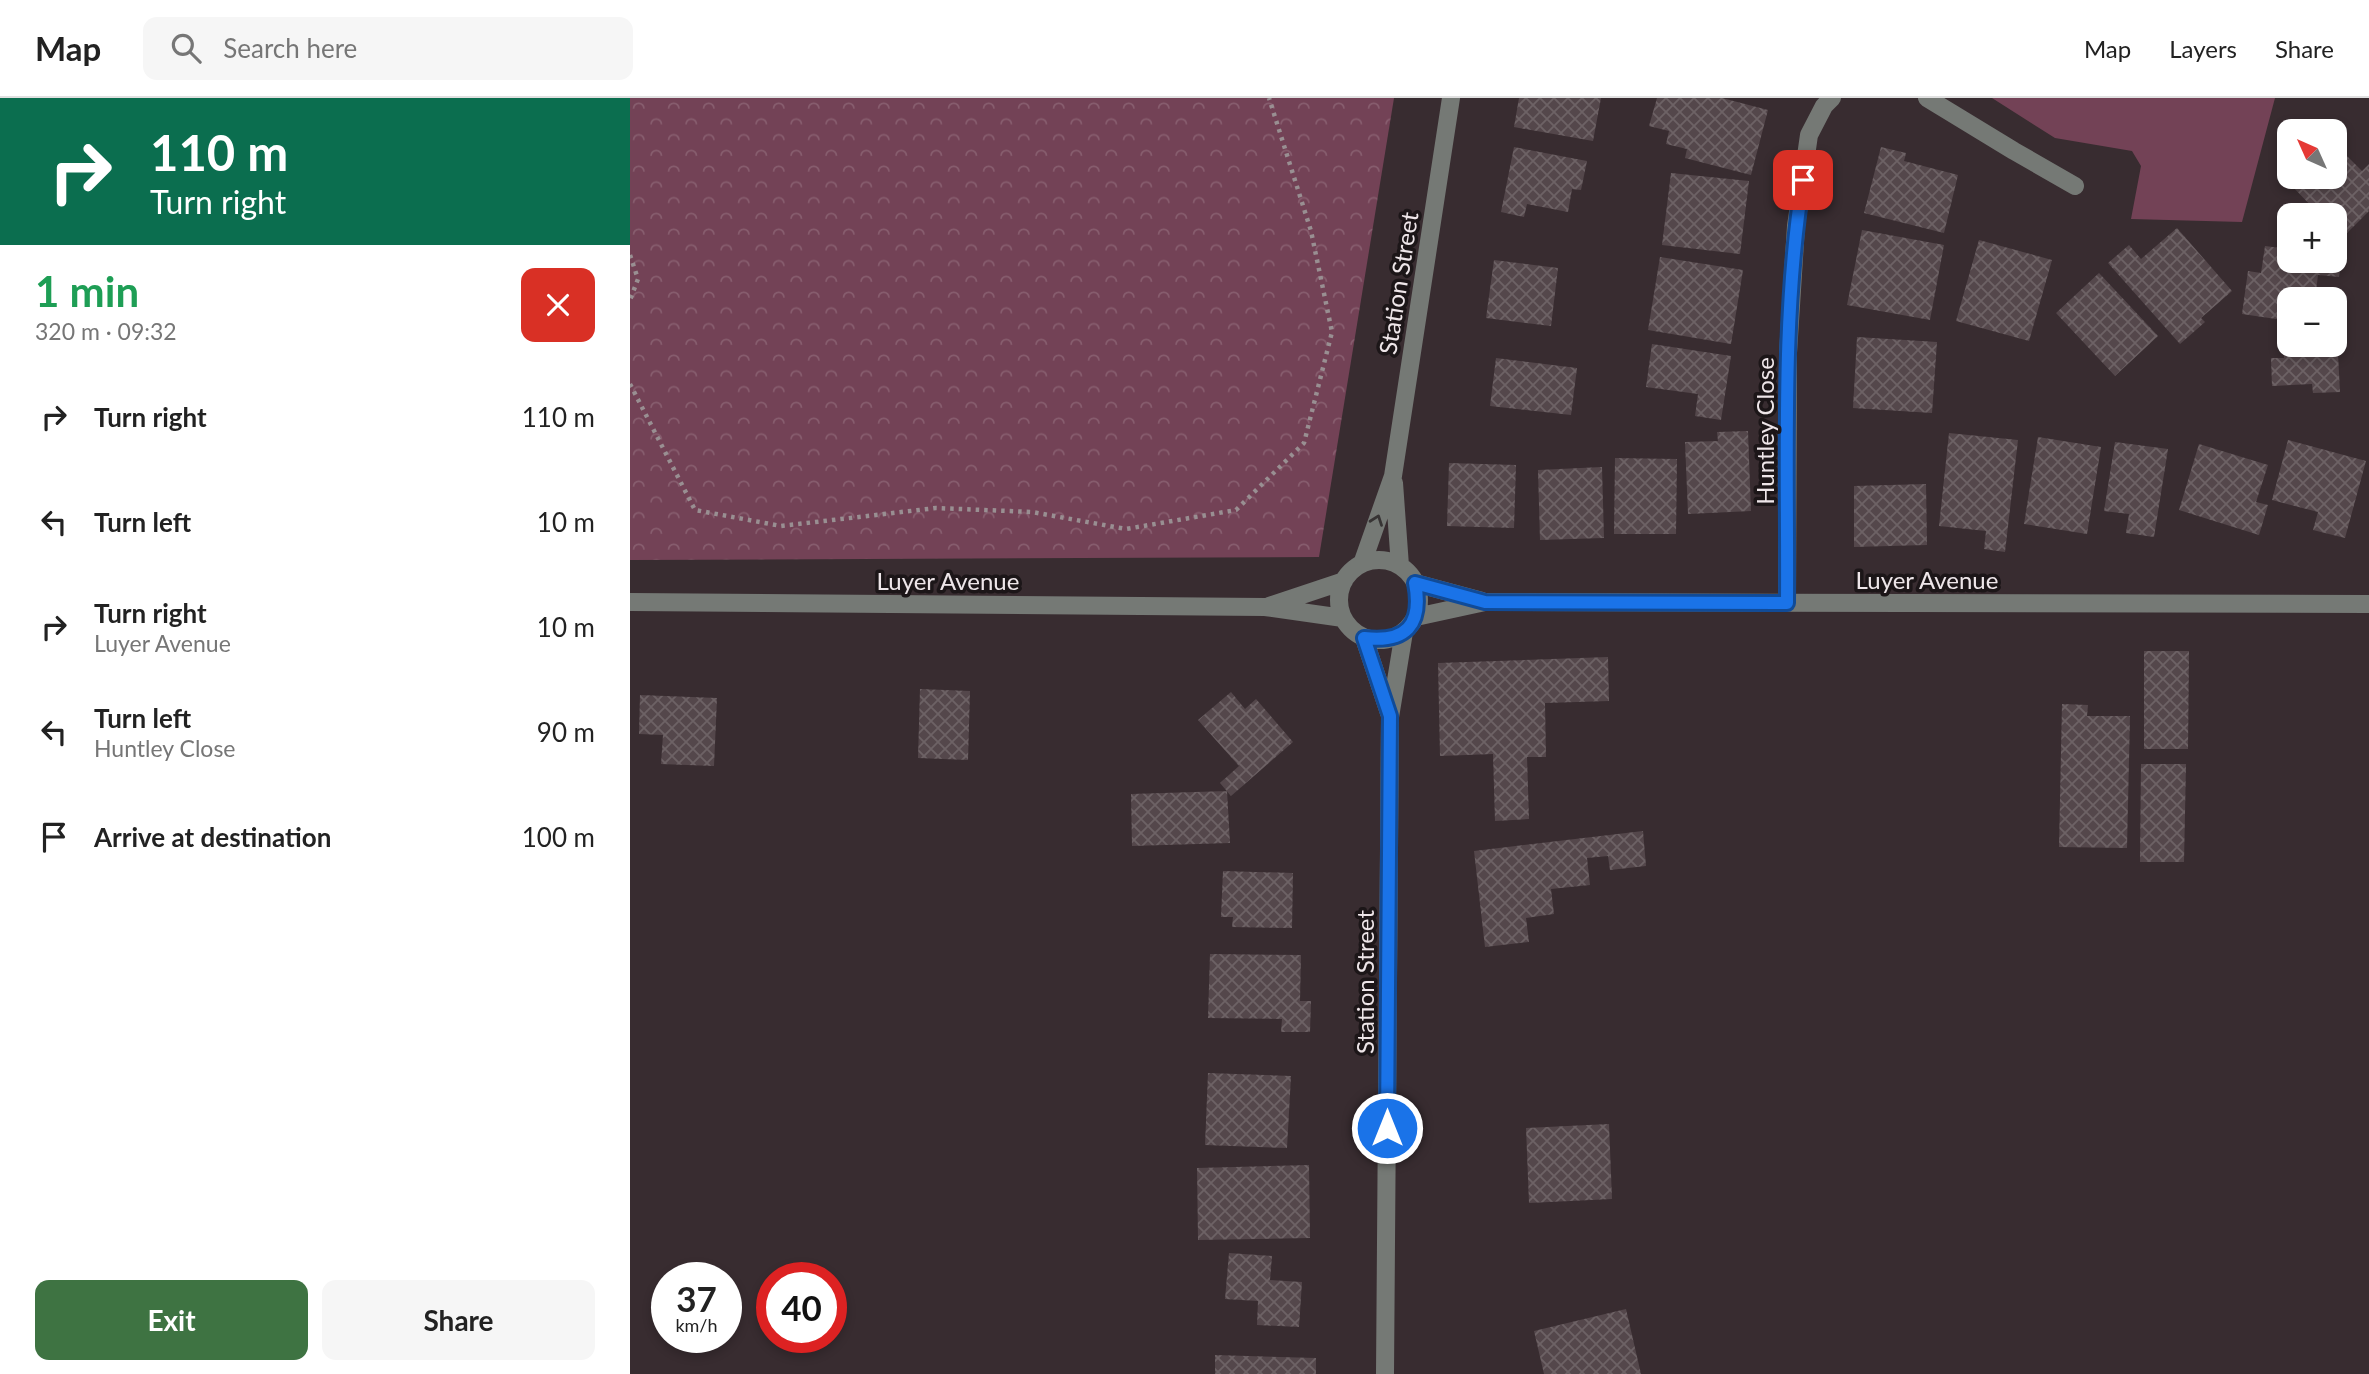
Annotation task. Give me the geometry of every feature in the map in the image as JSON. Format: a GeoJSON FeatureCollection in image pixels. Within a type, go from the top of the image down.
{"type":"FeatureCollection","features":[{"type":"Feature","properties":{"kind":"street","name":"Station Street"},"geometry":{"type":"LineString","coordinates":[[1362,564],[1393,476],[1451,98]]}},
{"type":"Feature","properties":{"kind":"street","name":"Huntley Close"},"geometry":{"type":"LineString","coordinates":[[1787,603],[1788,353],[1796,226],[1810,135],[1824,106],[1832,98]]}},
{"type":"Feature","properties":{"kind":"street"},"geometry":{"type":"LineString","coordinates":[[1927,98],[2075,186]]}},
{"type":"Feature","properties":{"kind":"street","name":"Station Street"},"geometry":{"type":"LineString","coordinates":[[1393,476],[1400,566]]}},
{"type":"Feature","properties":{"kind":"street"},"geometry":{"type":"LineString","coordinates":[[1375,560],[1388,561],[1400,566],[1415,583],[1419,600],[1416,617],[1404,632],[1385,640],[1364,638],[1351,629],[1343,618],[1339,599],[1344,581],[1351,571],[1362,564],[1375,560]]}},
{"type":"Feature","properties":{"kind":"street","name":"Luyer Avenue"},"geometry":{"type":"LineString","coordinates":[[1265,607],[1344,581]]}},
{"type":"Feature","properties":{"kind":"street","name":"Luyer Avenue"},"geometry":{"type":"LineString","coordinates":[[1415,583],[1485,602]]}},
{"type":"Feature","properties":{"kind":"street","name":"Luyer Avenue"},"geometry":{"type":"LineString","coordinates":[[630,602],[1265,607],[1343,618]]}},
{"type":"Feature","properties":{"kind":"street","name":"Luyer Avenue"},"geometry":{"type":"LineString","coordinates":[[1416,617],[1485,602],[2369,604]]}},
{"type":"Feature","properties":{"kind":"street","name":"Station Street"},"geometry":{"type":"LineString","coordinates":[[1385,1374],[1390,716],[1404,632]]}},
{"type":"Feature","properties":{"kind":"street","name":"Station Street"},"geometry":{"type":"LineString","coordinates":[[1364,638],[1390,716]]}},
{"type":"Feature","properties":{"kind":"path"},"geometry":{"type":"LineString","coordinates":[[630,384],[695,510],[781,526],[936,508],[1018,511],[1126,529],[1236,510],[1304,443],[1332,332],[1311,231],[1269,98]]}},
{"type":"Feature","properties":{"kind":"path"},"geometry":{"type":"LineString","coordinates":[[630,255],[638,279],[630,300]]}},
{"type":"Feature","properties":{"kind":"green space"},"geometry":{"type":"Polygon","coordinates":[[[630,98],[1394,98],[1319,557],[630,560],[630,98]]]}},
{"type":"Feature","properties":{"kind":"green space"},"geometry":{"type":"Polygon","coordinates":[[[1992,98],[2275,98],[2242,222],[2131,219],[2141,166],[2132,151],[2055,138],[1992,98]]]}},
{"type":"Feature","properties":{"kind":"building"},"geometry":{"type":"Polygon","coordinates":[[[1519,98],[1601,98],[1593,141],[1514,127],[1519,98]]]}},
{"type":"Feature","properties":{"kind":"building"},"geometry":{"type":"Polygon","coordinates":[[[1657,98],[1722,98],[1768,110],[1751,175],[1685,158],[1687,149],[1666,144],[1669,131],[1649,126],[1657,98]]]}},
{"type":"Feature","properties":{"kind":"building"},"geometry":{"type":"Polygon","coordinates":[[[1514,147],[1587,161],[1581,190],[1572,189],[1568,212],[1527,204],[1524,217],[1501,212],[1514,147]]]}},
{"type":"Feature","properties":{"kind":"building"},"geometry":{"type":"Polygon","coordinates":[[[1881,147],[1906,153],[1904,161],[1958,175],[1944,233],[1864,213],[1881,147]]]}},
{"type":"Feature","properties":{"kind":"building"},"geometry":{"type":"Polygon","coordinates":[[[2347,156],[2362,171],[2369,164],[2369,211],[2347,233],[2347,203],[2308,203],[2295,189],[2347,189],[2347,156]]]}},
{"type":"Feature","properties":{"kind":"building"},"geometry":{"type":"Polygon","coordinates":[[[1671,173],[1749,181],[1740,254],[1662,245],[1671,173]]]}},
{"type":"Feature","properties":{"kind":"building"},"geometry":{"type":"Polygon","coordinates":[[[2177,228],[2232,291],[2201,318],[2205,322],[2180,344],[2108,263],[2129,245],[2141,259],[2177,228]]]}},
{"type":"Feature","properties":{"kind":"building"},"geometry":{"type":"Polygon","coordinates":[[[1862,230],[1944,245],[1930,320],[1847,305],[1862,230]]]}},
{"type":"Feature","properties":{"kind":"building"},"geometry":{"type":"Polygon","coordinates":[[[1979,240],[2052,260],[2029,341],[1956,321],[1979,240]]]}},
{"type":"Feature","properties":{"kind":"building"},"geometry":{"type":"Polygon","coordinates":[[[2265,246],[2277,248],[2277,273],[2340,273],[2339,277],[2318,275],[2316,287],[2277,287],[2277,319],[2242,314],[2248,271],[2261,273],[2265,246]]]}},
{"type":"Feature","properties":{"kind":"building"},"geometry":{"type":"Polygon","coordinates":[[[1660,257],[1743,270],[1731,344],[1648,330],[1660,257]]]}},
{"type":"Feature","properties":{"kind":"building"},"geometry":{"type":"Polygon","coordinates":[[[1494,260],[1558,268],[1551,326],[1486,318],[1494,260]]]}},
{"type":"Feature","properties":{"kind":"building"},"geometry":{"type":"Polygon","coordinates":[[[2099,273],[2158,336],[2115,376],[2056,313],[2099,273]]]}},
{"type":"Feature","properties":{"kind":"building"},"geometry":{"type":"Polygon","coordinates":[[[1857,337],[1937,342],[1932,413],[1853,408],[1857,337]]]}},
{"type":"Feature","properties":{"kind":"building"},"geometry":{"type":"Polygon","coordinates":[[[1652,344],[1731,356],[1721,420],[1695,416],[1698,394],[1646,387],[1652,344]]]}},
{"type":"Feature","properties":{"kind":"building"},"geometry":{"type":"Polygon","coordinates":[[[2338,357],[2340,392],[2313,393],[2312,384],[2272,386],[2271,358],[2338,357]]]}},
{"type":"Feature","properties":{"kind":"building"},"geometry":{"type":"Polygon","coordinates":[[[1496,358],[1577,368],[1571,415],[1490,406],[1496,358]]]}},
{"type":"Feature","properties":{"kind":"building"},"geometry":{"type":"Polygon","coordinates":[[[1748,431],[1751,511],[1688,514],[1685,442],[1718,441],[1717,432],[1748,431]]]}},
{"type":"Feature","properties":{"kind":"building"},"geometry":{"type":"Polygon","coordinates":[[[1949,433],[2018,440],[2005,552],[1984,549],[1986,531],[1939,526],[1949,433]]]}},
{"type":"Feature","properties":{"kind":"building"},"geometry":{"type":"Polygon","coordinates":[[[2038,437],[2101,447],[2087,534],[2024,524],[2038,437]]]}},
{"type":"Feature","properties":{"kind":"building"},"geometry":{"type":"Polygon","coordinates":[[[2288,440],[2366,461],[2345,538],[2313,530],[2318,512],[2272,500],[2288,440]]]}},
{"type":"Feature","properties":{"kind":"building"},"geometry":{"type":"Polygon","coordinates":[[[2115,442],[2168,449],[2154,537],[2126,533],[2129,514],[2104,511],[2115,442]]]}},
{"type":"Feature","properties":{"kind":"building"},"geometry":{"type":"Polygon","coordinates":[[[2199,444],[2268,465],[2256,502],[2268,505],[2259,535],[2179,510],[2199,444]]]}},
{"type":"Feature","properties":{"kind":"building"},"geometry":{"type":"Polygon","coordinates":[[[1615,458],[1677,459],[1676,534],[1614,534],[1615,458]]]}},
{"type":"Feature","properties":{"kind":"building"},"geometry":{"type":"Polygon","coordinates":[[[1449,463],[1516,465],[1514,528],[1447,526],[1449,463]]]}},
{"type":"Feature","properties":{"kind":"building"},"geometry":{"type":"Polygon","coordinates":[[[1602,467],[1604,538],[1540,540],[1538,470],[1602,467]]]}},
{"type":"Feature","properties":{"kind":"building"},"geometry":{"type":"Polygon","coordinates":[[[1926,484],[1927,545],[1854,547],[1854,486],[1926,484]]]}},
{"type":"Feature","properties":{"kind":"building"},"geometry":{"type":"Polygon","coordinates":[[[2144,651],[2189,651],[2188,749],[2144,749],[2144,651]]]}},
{"type":"Feature","properties":{"kind":"building"},"geometry":{"type":"Polygon","coordinates":[[[1608,657],[1609,701],[1545,703],[1546,757],[1527,757],[1529,819],[1495,821],[1493,754],[1440,756],[1438,663],[1608,657]]]}},
{"type":"Feature","properties":{"kind":"building"},"geometry":{"type":"Polygon","coordinates":[[[920,689],[970,691],[968,760],[918,758],[920,689]]]}},
{"type":"Feature","properties":{"kind":"building"},"geometry":{"type":"Polygon","coordinates":[[[1231,692],[1245,709],[1256,699],[1293,742],[1231,796],[1220,783],[1239,766],[1198,720],[1231,692]]]}},
{"type":"Feature","properties":{"kind":"building"},"geometry":{"type":"Polygon","coordinates":[[[640,695],[717,698],[714,766],[661,764],[663,735],[639,734],[640,695]]]}},
{"type":"Feature","properties":{"kind":"building"},"geometry":{"type":"Polygon","coordinates":[[[2062,704],[2088,705],[2087,716],[2130,716],[2127,848],[2059,847],[2062,704]]]}},
{"type":"Feature","properties":{"kind":"building"},"geometry":{"type":"Polygon","coordinates":[[[2141,764],[2186,764],[2184,862],[2140,862],[2141,764]]]}},
{"type":"Feature","properties":{"kind":"building"},"geometry":{"type":"Polygon","coordinates":[[[1227,791],[1230,843],[1132,846],[1131,794],[1227,791]]]}},
{"type":"Feature","properties":{"kind":"building"},"geometry":{"type":"Polygon","coordinates":[[[1643,831],[1646,866],[1610,870],[1608,856],[1587,858],[1590,885],[1551,889],[1554,914],[1526,918],[1529,942],[1485,947],[1474,851],[1643,831]]]}},
{"type":"Feature","properties":{"kind":"building"},"geometry":{"type":"Polygon","coordinates":[[[1223,871],[1293,873],[1292,928],[1232,927],[1233,917],[1221,917],[1223,871]]]}},
{"type":"Feature","properties":{"kind":"building"},"geometry":{"type":"Polygon","coordinates":[[[1210,954],[1301,955],[1300,1001],[1311,1001],[1310,1032],[1281,1032],[1282,1019],[1208,1018],[1210,954]]]}},
{"type":"Feature","properties":{"kind":"building"},"geometry":{"type":"Polygon","coordinates":[[[1208,1073],[1291,1076],[1287,1148],[1205,1145],[1208,1073]]]}},
{"type":"Feature","properties":{"kind":"building"},"geometry":{"type":"Polygon","coordinates":[[[1609,1124],[1612,1199],[1529,1203],[1526,1128],[1609,1124]]]}},
{"type":"Feature","properties":{"kind":"building"},"geometry":{"type":"Polygon","coordinates":[[[1309,1165],[1310,1238],[1198,1240],[1197,1168],[1309,1165]]]}},
{"type":"Feature","properties":{"kind":"building"},"geometry":{"type":"Polygon","coordinates":[[[1229,1253],[1272,1256],[1270,1280],[1302,1282],[1299,1327],[1257,1325],[1258,1301],[1225,1299],[1229,1253]]]}},
{"type":"Feature","properties":{"kind":"building"},"geometry":{"type":"Polygon","coordinates":[[[1626,1309],[1641,1374],[1544,1374],[1534,1331],[1626,1309]]]}},
{"type":"Feature","properties":{"kind":"building"},"geometry":{"type":"Polygon","coordinates":[[[1215,1355],[1316,1358],[1316,1374],[1215,1374],[1215,1355]]]}},
{"type":"Feature","properties":{"kind":"route"},"geometry":{"type":"LineString","coordinates":[[1387,1128],[1390,716],[1364,638],[1385,640],[1404,632],[1411,625],[1416,617],[1419,600],[1415,583],[1485,602],[1787,603],[1788,353],[1796,226],[1803,180]]}}]}
